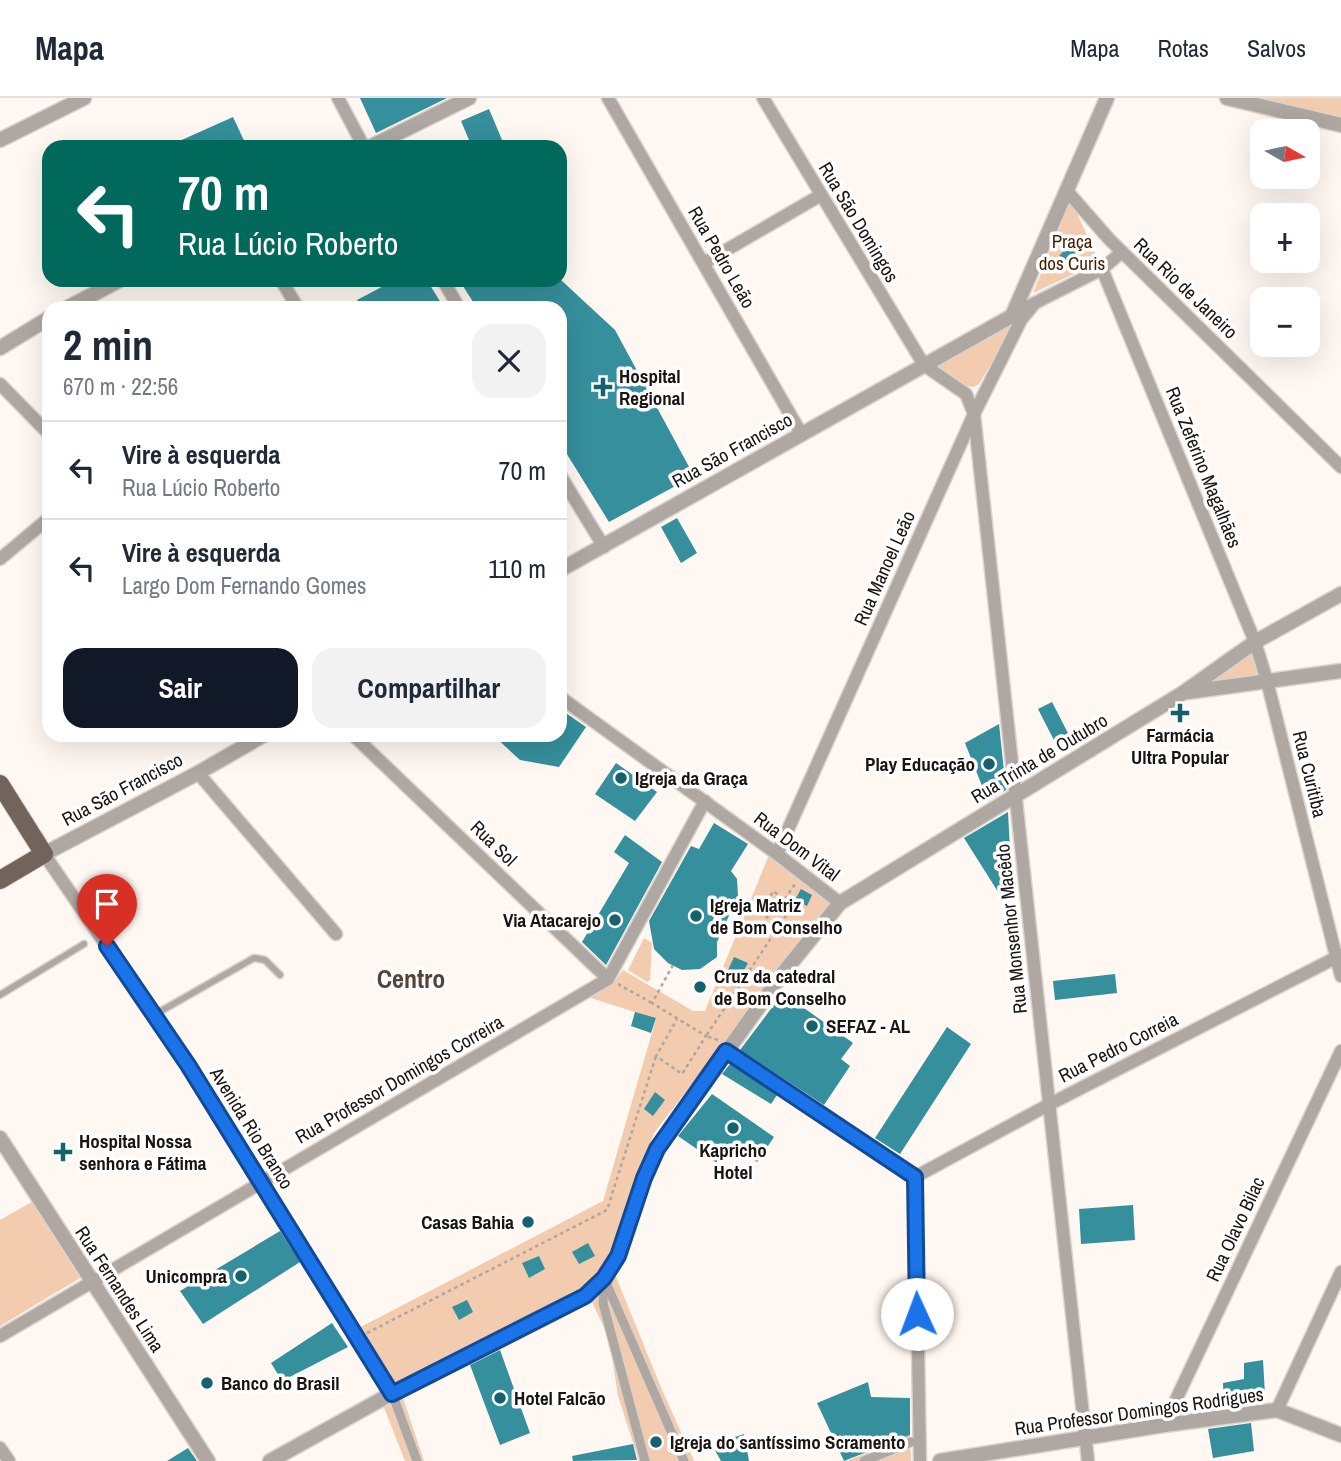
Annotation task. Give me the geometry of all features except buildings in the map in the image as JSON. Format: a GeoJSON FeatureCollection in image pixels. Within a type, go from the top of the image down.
{"type":"FeatureCollection","features":[{"type":"Feature","properties":{"kind":"main road","name":"Avenida Rio Branco"},"geometry":{"type":"LineString","coordinates":[[0,784],[44,854]]}},
{"type":"Feature","properties":{"kind":"main road","name":"Rua São Francisco"},"geometry":{"type":"LineString","coordinates":[[0,880],[44,854]]}},
{"type":"Feature","properties":{"kind":"street"},"geometry":{"type":"LineString","coordinates":[[0,140],[84,98]]}},
{"type":"Feature","properties":{"kind":"street"},"geometry":{"type":"LineString","coordinates":[[338,98],[360,140]]}},
{"type":"Feature","properties":{"kind":"street"},"geometry":{"type":"LineString","coordinates":[[384,140],[469,98]]}},
{"type":"Feature","properties":{"kind":"street","name":"Rua Pedro Leão"},"geometry":{"type":"LineString","coordinates":[[608,98],[802,435]]}},
{"type":"Feature","properties":{"kind":"street","name":"Rua São Domingos"},"geometry":{"type":"LineString","coordinates":[[763,98],[923,365]]}},
{"type":"Feature","properties":{"kind":"street"},"geometry":{"type":"LineString","coordinates":[[1012,316],[1107,98]]}},
{"type":"Feature","properties":{"kind":"street"},"geometry":{"type":"LineString","coordinates":[[1227,98],[1341,125]]}},
{"type":"Feature","properties":{"kind":"street","name":"Rua Rio de Janeiro"},"geometry":{"type":"LineString","coordinates":[[1067,191],[1122,252],[1341,467]]}},
{"type":"Feature","properties":{"kind":"street"},"geometry":{"type":"LineString","coordinates":[[704,263],[821,195]]}},
{"type":"Feature","properties":{"kind":"street"},"geometry":{"type":"LineString","coordinates":[[1012,316],[1102,269],[1122,252]]}},
{"type":"Feature","properties":{"kind":"street","name":"Rua Zeferino Magalhães"},"geometry":{"type":"LineString","coordinates":[[1102,269],[1255,642],[1267,681]]}},
{"type":"Feature","properties":{"kind":"street"},"geometry":{"type":"LineString","coordinates":[[80,301],[107,287]]}},
{"type":"Feature","properties":{"kind":"street","name":"Rua Manoel Leão"},"geometry":{"type":"LineString","coordinates":[[777,854],[974,414],[1021,320],[1035,303]]}},
{"type":"Feature","properties":{"kind":"street","name":"Rua São Francisco"},"geometry":{"type":"LineString","coordinates":[[567,566],[1012,316]]}},
{"type":"Feature","properties":{"kind":"street"},"geometry":{"type":"LineString","coordinates":[[0,348],[42,322]]}},
{"type":"Feature","properties":{"kind":"street","name":"Rua Monsenhor Macêdo"},"geometry":{"type":"LineString","coordinates":[[923,365],[965,394],[974,414],[1088,1461]]}},
{"type":"Feature","properties":{"kind":"street"},"geometry":{"type":"LineString","coordinates":[[0,384],[42,427]]}},
{"type":"Feature","properties":{"kind":"street"},"geometry":{"type":"LineString","coordinates":[[567,486],[604,547]]}},
{"type":"Feature","properties":{"kind":"street"},"geometry":{"type":"LineString","coordinates":[[0,559],[42,524]]}},
{"type":"Feature","properties":{"kind":"street","name":"Rua Trinta de Outubro"},"geometry":{"type":"LineString","coordinates":[[270,1461],[392,1394],[585,1296],[604,1278],[618,1256],[644,1178],[657,1149],[783,973],[840,903],[1183,693],[1255,642],[1341,594]]}},
{"type":"Feature","properties":{"kind":"street"},"geometry":{"type":"LineString","coordinates":[[1183,693],[1341,671]]}},
{"type":"Feature","properties":{"kind":"street","name":"Rua Curitiba"},"geometry":{"type":"LineString","coordinates":[[1267,681],[1338,956]]}},
{"type":"Feature","properties":{"kind":"street","name":"Rua Dom Vital"},"geometry":{"type":"LineString","coordinates":[[567,702],[777,854],[840,903]]}},
{"type":"Feature","properties":{"kind":"street","name":"Rua São Francisco"},"geometry":{"type":"LineString","coordinates":[[44,854],[252,742]]}},
{"type":"Feature","properties":{"kind":"street","name":"Rua Sol"},"geometry":{"type":"LineString","coordinates":[[360,742],[608,979]]}},
{"type":"Feature","properties":{"kind":"street"},"geometry":{"type":"LineString","coordinates":[[198,773],[336,934]]}},
{"type":"Feature","properties":{"kind":"street"},"geometry":{"type":"LineString","coordinates":[[608,979],[705,801]]}},
{"type":"Feature","properties":{"kind":"street","name":"Avenida Rio Branco"},"geometry":{"type":"LineString","coordinates":[[44,854],[154,1015],[392,1394]]}},
{"type":"Feature","properties":{"kind":"street"},"geometry":{"type":"LineString","coordinates":[[1338,956],[1341,976]]}},
{"type":"Feature","properties":{"kind":"street","name":"Rua Pedro Correia"},"geometry":{"type":"LineString","coordinates":[[915,1177],[1050,1104],[1338,956]]}},
{"type":"Feature","properties":{"kind":"street","name":"Rua Professor Domingos Correira"},"geometry":{"type":"LineString","coordinates":[[0,1336],[608,979]]}},
{"type":"Feature","properties":{"kind":"street"},"geometry":{"type":"LineString","coordinates":[[728,1047],[915,1177],[920,1461]]}},
{"type":"Feature","properties":{"kind":"street","name":"Rua Olavo Bilac"},"geometry":{"type":"LineString","coordinates":[[1164,1424],[1341,1051]]}},
{"type":"Feature","properties":{"kind":"street","name":"Rua Fernandes Lima"},"geometry":{"type":"LineString","coordinates":[[0,1138],[208,1461]]}},
{"type":"Feature","properties":{"kind":"street"},"geometry":{"type":"LineString","coordinates":[[1277,1410],[1341,1272]]}},
{"type":"Feature","properties":{"kind":"street"},"geometry":{"type":"LineString","coordinates":[[604,1278],[603,1303],[645,1461]]}},
{"type":"Feature","properties":{"kind":"street"},"geometry":{"type":"LineString","coordinates":[[604,1278],[684,1461]]}},
{"type":"Feature","properties":{"kind":"street"},"geometry":{"type":"LineString","coordinates":[[392,1394],[417,1461]]}},
{"type":"Feature","properties":{"kind":"street","name":"Rua Professor Domingos Rodrigues"},"geometry":{"type":"LineString","coordinates":[[940,1461],[1164,1424],[1277,1410],[1341,1435]]}},
{"type":"Feature","properties":{"kind":"street"},"geometry":{"type":"LineString","coordinates":[[864,1461],[911,1442]]}},
{"type":"Feature","properties":{"kind":"street"},"geometry":{"type":"LineString","coordinates":[[0,1448],[9,1461]]}},
{"type":"Feature","properties":{"kind":"lane"},"geometry":{"type":"LineString","coordinates":[[0,995],[84,943]]}},
{"type":"Feature","properties":{"kind":"lane"},"geometry":{"type":"LineString","coordinates":[[154,1015],[254,958],[264,960],[280,975]]}},
{"type":"Feature","properties":{"kind":"path"},"geometry":{"type":"LineString","coordinates":[[785,900],[801,873]]}},
{"type":"Feature","properties":{"kind":"path"},"geometry":{"type":"LineString","coordinates":[[656,1056],[682,1074],[781,926],[793,905],[773,891],[762,914],[781,926]]}},
{"type":"Feature","properties":{"kind":"path"},"geometry":{"type":"LineString","coordinates":[[652,1003],[673,965]]}},
{"type":"Feature","properties":{"kind":"path"},"geometry":{"type":"LineString","coordinates":[[608,979],[706,1037],[728,1047]]}},
{"type":"Feature","properties":{"kind":"path"},"geometry":{"type":"LineString","coordinates":[[357,1338],[607,1210],[656,1056],[677,1019]]}},
{"type":"Feature","properties":{"kind":"green space"},"geometry":{"type":"Polygon","coordinates":[[[1227,98],[1341,98],[1341,125],[1227,98]]]}},
{"type":"Feature","properties":{"kind":"green space","name":"Praça dos Curis"},"geometry":{"type":"Polygon","coordinates":[[[1071,200],[1099,262],[1033,293],[1071,200]]]}},
{"type":"Feature","properties":{"kind":"green space","name":"Praça dos Curis"},"geometry":{"type":"Polygon","coordinates":[[[1022,312],[979,384],[967,386],[937,365],[1022,312]]]}},
{"type":"Feature","properties":{"kind":"green space"},"geometry":{"type":"Polygon","coordinates":[[[1255,642],[1267,681],[1183,693],[1255,642]]]}},
{"type":"Feature","properties":{"kind":"green space"},"geometry":{"type":"Polygon","coordinates":[[[769,855],[831,903],[654,1133],[611,1256],[600,1273],[586,1285],[400,1389],[424,1461],[405,1461],[381,1400],[391,1394],[353,1331],[603,1201],[656,1019],[588,997],[614,982],[623,970],[693,1011],[705,1011],[769,855]]]}},
{"type":"Feature","properties":{"kind":"green space"},"geometry":{"type":"Polygon","coordinates":[[[644,938],[652,943],[650,980],[647,982],[628,970],[644,938]]]}},
{"type":"Feature","properties":{"kind":"green space"},"geometry":{"type":"Polygon","coordinates":[[[32,1202],[80,1278],[0,1326],[0,1220],[32,1202]]]}},
{"type":"Feature","properties":{"kind":"green space"},"geometry":{"type":"Polygon","coordinates":[[[612,1267],[694,1461],[639,1461],[618,1396],[609,1338],[591,1300],[612,1267]]]}},
{"type":"Feature","properties":{"kind":"green space"},"geometry":{"type":"Polygon","coordinates":[[[910,1435],[911,1461],[847,1461],[910,1435]]]}},
{"type":"Feature","properties":{"kind":"place","name":"Hospital Regional"},"geometry":{"type":"Point","coordinates":[603,387]}},
{"type":"Feature","properties":{"kind":"place","name":"Farmácia Ultra Popular"},"geometry":{"type":"Point","coordinates":[1180,713]}},
{"type":"Feature","properties":{"kind":"place","name":"Play Educação"},"geometry":{"type":"Point","coordinates":[989,764]}},
{"type":"Feature","properties":{"kind":"place","name":"Igreja da Graça"},"geometry":{"type":"Point","coordinates":[621,778]}},
{"type":"Feature","properties":{"kind":"place","name":"Igreja Matriz de Bom Conselho"},"geometry":{"type":"Point","coordinates":[696,916]}},
{"type":"Feature","properties":{"kind":"place","name":"Via Atacarejo"},"geometry":{"type":"Point","coordinates":[615,920]}},
{"type":"Feature","properties":{"kind":"place","name":"Cruz da catedral de Bom Conselho"},"geometry":{"type":"Point","coordinates":[700,987]}},
{"type":"Feature","properties":{"kind":"place","name":"SEFAZ - AL"},"geometry":{"type":"Point","coordinates":[812,1026]}},
{"type":"Feature","properties":{"kind":"place","name":"Kapricho Hotel"},"geometry":{"type":"Point","coordinates":[733,1128]}},
{"type":"Feature","properties":{"kind":"place","name":"Hospital Nossa senhora e Fátima"},"geometry":{"type":"Point","coordinates":[63,1152]}},
{"type":"Feature","properties":{"kind":"place","name":"Casas Bahia"},"geometry":{"type":"Point","coordinates":[528,1222]}},
{"type":"Feature","properties":{"kind":"place","name":"Unicompra"},"geometry":{"type":"Point","coordinates":[241,1276]}},
{"type":"Feature","properties":{"kind":"place","name":"Banco do Brasil"},"geometry":{"type":"Point","coordinates":[207,1383]}},
{"type":"Feature","properties":{"kind":"place","name":"Hotel Falcão"},"geometry":{"type":"Point","coordinates":[500,1398]}},
{"type":"Feature","properties":{"kind":"place","name":"Igreja do santíssimo Scramento"},"geometry":{"type":"Point","coordinates":[656,1442]}},
{"type":"Feature","properties":{"kind":"district","name":"Centro"},"geometry":{"type":"Point","coordinates":[411,978]}},
{"type":"Feature","properties":{"kind":"route"},"geometry":{"type":"LineString","coordinates":[[107,946],[188,1065],[392,1394],[585,1296],[604,1278],[618,1256],[644,1178],[657,1149],[726,1051],[915,1177],[917,1314]]}}]}
